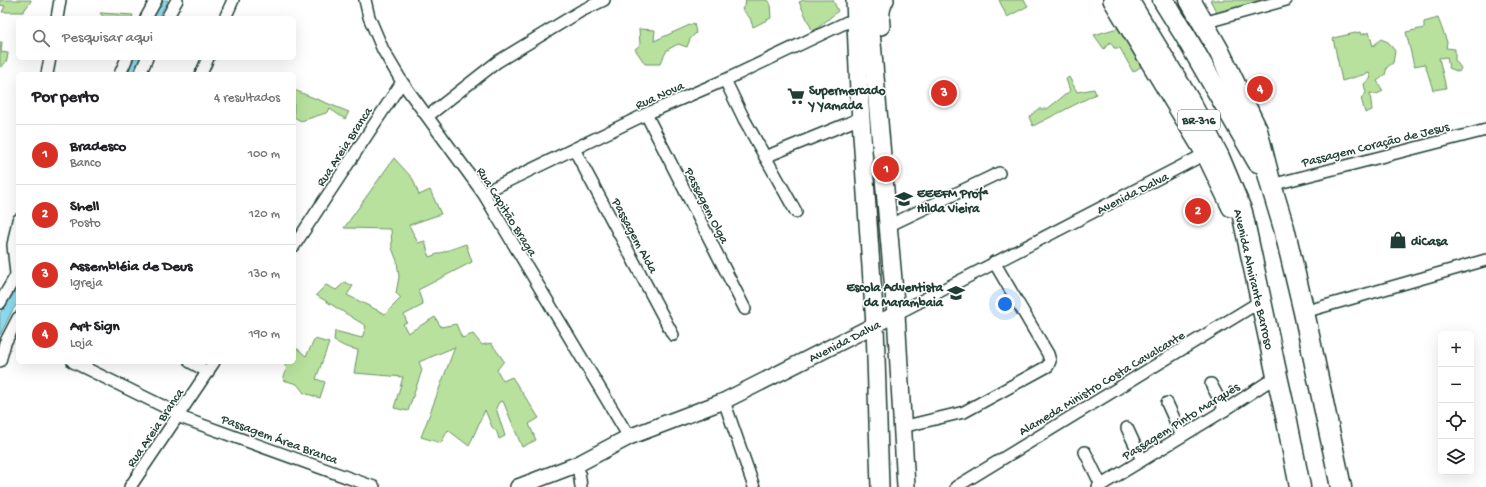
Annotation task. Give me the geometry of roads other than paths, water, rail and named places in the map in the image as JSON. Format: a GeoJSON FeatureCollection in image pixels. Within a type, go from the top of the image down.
{"type":"FeatureCollection","features":[{"type":"Feature","properties":{"kind":"highway","name":"Avenida Almirante Barroso"},"geometry":{"type":"LineString","coordinates":[[1128,0],[1190,102],[1219,157],[1242,212],[1300,487]]}},
{"type":"Feature","properties":{"kind":"highway","name":"BR-316"},"geometry":{"type":"LineString","coordinates":[[1163,0],[1271,185]]}},
{"type":"Feature","properties":{"kind":"highway","name":"BR-316"},"geometry":{"type":"LineString","coordinates":[[1190,0],[1219,51],[1257,130],[1284,228],[1304,312],[1341,487]]}},
{"type":"Feature","properties":{"kind":"main road"},"geometry":{"type":"LineString","coordinates":[[843,0],[859,91]]}},
{"type":"Feature","properties":{"kind":"main road"},"geometry":{"type":"LineString","coordinates":[[855,0],[859,91],[875,325],[880,487]]}},
{"type":"Feature","properties":{"kind":"main road"},"geometry":{"type":"LineString","coordinates":[[871,0],[869,12],[896,314],[906,487]]}},
{"type":"Feature","properties":{"kind":"main road"},"geometry":{"type":"LineString","coordinates":[[882,154],[887,130],[880,16],[882,5],[885,0]]}},
{"type":"Feature","properties":{"kind":"main road"},"geometry":{"type":"LineString","coordinates":[[1112,0],[1205,154],[1250,250]]}},
{"type":"Feature","properties":{"kind":"street"},"geometry":{"type":"LineString","coordinates":[[57,16],[60,0]]}},
{"type":"Feature","properties":{"kind":"street"},"geometry":{"type":"LineString","coordinates":[[147,16],[156,0]]}},
{"type":"Feature","properties":{"kind":"street"},"geometry":{"type":"LineString","coordinates":[[168,16],[177,0]]}},
{"type":"Feature","properties":{"kind":"street"},"geometry":{"type":"LineString","coordinates":[[226,16],[233,0]]}},
{"type":"Feature","properties":{"kind":"street","name":"Rua Capitão Braga"},"geometry":{"type":"LineString","coordinates":[[365,0],[369,17],[383,50],[402,82],[483,193],[629,437]]}},
{"type":"Feature","properties":{"kind":"street"},"geometry":{"type":"LineString","coordinates":[[428,116],[497,62],[581,11],[604,0]]}},
{"type":"Feature","properties":{"kind":"street"},"geometry":{"type":"LineString","coordinates":[[1203,23],[1286,0]]}},
{"type":"Feature","properties":{"kind":"street","name":"Rua Nova"},"geometry":{"type":"LineString","coordinates":[[483,193],[646,114],[725,80],[847,22]]}},
{"type":"Feature","properties":{"kind":"street"},"geometry":{"type":"LineString","coordinates":[[47,72],[50,60]]}},
{"type":"Feature","properties":{"kind":"street"},"geometry":{"type":"LineString","coordinates":[[121,72],[126,60]]}},
{"type":"Feature","properties":{"kind":"street"},"geometry":{"type":"LineString","coordinates":[[141,72],[146,60]]}},
{"type":"Feature","properties":{"kind":"street"},"geometry":{"type":"LineString","coordinates":[[202,72],[207,60]]}},
{"type":"Feature","properties":{"kind":"street"},"geometry":{"type":"LineString","coordinates":[[725,80],[765,157],[796,212]]}},
{"type":"Feature","properties":{"kind":"street","name":"Rua Areia Branca"},"geometry":{"type":"LineString","coordinates":[[296,239],[402,82]]}},
{"type":"Feature","properties":{"kind":"street","name":"Passagem Olga"},"geometry":{"type":"LineString","coordinates":[[646,114],[745,309]]}},
{"type":"Feature","properties":{"kind":"street"},"geometry":{"type":"LineString","coordinates":[[765,157],[861,118]]}},
{"type":"Feature","properties":{"kind":"street","name":"Passagem Coração de Jesus"},"geometry":{"type":"LineString","coordinates":[[1271,185],[1486,130]]}},
{"type":"Feature","properties":{"kind":"street","name":"Passagem Alda"},"geometry":{"type":"LineString","coordinates":[[574,149],[673,335]]}},
{"type":"Feature","properties":{"kind":"street","name":"Avenida Dalva"},"geometry":{"type":"LineString","coordinates":[[518,487],[578,464],[629,437],[724,401],[875,325],[1205,154]]}},
{"type":"Feature","properties":{"kind":"street"},"geometry":{"type":"LineString","coordinates":[[888,226],[999,173]]}},
{"type":"Feature","properties":{"kind":"street"},"geometry":{"type":"LineString","coordinates":[[16,230],[13,244],[16,266]]}},
{"type":"Feature","properties":{"kind":"street"},"geometry":{"type":"LineString","coordinates":[[1304,312],[1486,260]]}},
{"type":"Feature","properties":{"kind":"street"},"geometry":{"type":"LineString","coordinates":[[902,427],[964,412],[1048,366],[1050,361],[1048,354],[994,262]]}},
{"type":"Feature","properties":{"kind":"street"},"geometry":{"type":"LineString","coordinates":[[0,303],[16,275]]}},
{"type":"Feature","properties":{"kind":"street","name":"Alameda Ministro Costa Cavalcante"},"geometry":{"type":"LineString","coordinates":[[956,487],[1261,301]]}},
{"type":"Feature","properties":{"kind":"street"},"geometry":{"type":"LineString","coordinates":[[0,360],[5,343],[14,334]]}},
{"type":"Feature","properties":{"kind":"street","name":"Passagem Área Branca"},"geometry":{"type":"LineString","coordinates":[[76,364],[178,415],[374,487]]}},
{"type":"Feature","properties":{"kind":"street"},"geometry":{"type":"LineString","coordinates":[[194,364],[208,372]]}},
{"type":"Feature","properties":{"kind":"street","name":"Rua Areia Branca"},"geometry":{"type":"LineString","coordinates":[[130,487],[213,364]]}},
{"type":"Feature","properties":{"kind":"street","name":"Passagem Pinto Marquês"},"geometry":{"type":"LineString","coordinates":[[1099,486],[1225,410],[1276,376]]}},
{"type":"Feature","properties":{"kind":"street"},"geometry":{"type":"LineString","coordinates":[[1211,384],[1225,410]]}},
{"type":"Feature","properties":{"kind":"street"},"geometry":{"type":"LineString","coordinates":[[724,401],[754,487]]}},
{"type":"Feature","properties":{"kind":"street"},"geometry":{"type":"LineString","coordinates":[[1167,403],[1182,436]]}},
{"type":"Feature","properties":{"kind":"street"},"geometry":{"type":"LineString","coordinates":[[1127,428],[1142,460]]}},
{"type":"Feature","properties":{"kind":"street"},"geometry":{"type":"LineString","coordinates":[[1085,452],[1099,486]]}},
{"type":"Feature","properties":{"kind":"street"},"geometry":{"type":"LineString","coordinates":[[578,464],[581,487]]}},
{"type":"Feature","properties":{"kind":"water"},"geometry":{"type":"Polygon","coordinates":[[[159,0],[168,0],[159,16],[151,16],[159,0]]]}},
{"type":"Feature","properties":{"kind":"water"},"geometry":{"type":"Polygon","coordinates":[[[130,60],[140,60],[136,72],[125,72],[130,60]]]}},
{"type":"Feature","properties":{"kind":"water"},"geometry":{"type":"Polygon","coordinates":[[[16,285],[16,306],[0,335],[0,313],[16,285]]]}},
{"type":"Feature","properties":{"kind":"place","name":"Art Sign"},"geometry":{"type":"Point","coordinates":[1260,89]}},
{"type":"Feature","properties":{"kind":"place","name":"Assembléia de Deus"},"geometry":{"type":"Point","coordinates":[944,93]}},
{"type":"Feature","properties":{"kind":"place","name":"Supermercado Y Yamada"},"geometry":{"type":"Point","coordinates":[796,96]}},
{"type":"Feature","properties":{"kind":"place","name":"Bradesco"},"geometry":{"type":"Point","coordinates":[886,169]}},
{"type":"Feature","properties":{"kind":"place","name":"EEEFM Profª Hilda Vieira"},"geometry":{"type":"Point","coordinates":[904,199]}},
{"type":"Feature","properties":{"kind":"place","name":"Shell"},"geometry":{"type":"Point","coordinates":[1198,211]}},
{"type":"Feature","properties":{"kind":"place","name":"diCasa"},"geometry":{"type":"Point","coordinates":[1398,240]}},
{"type":"Feature","properties":{"kind":"place","name":"Escola Adventista da Marambaia"},"geometry":{"type":"Point","coordinates":[956,293]}}]}
